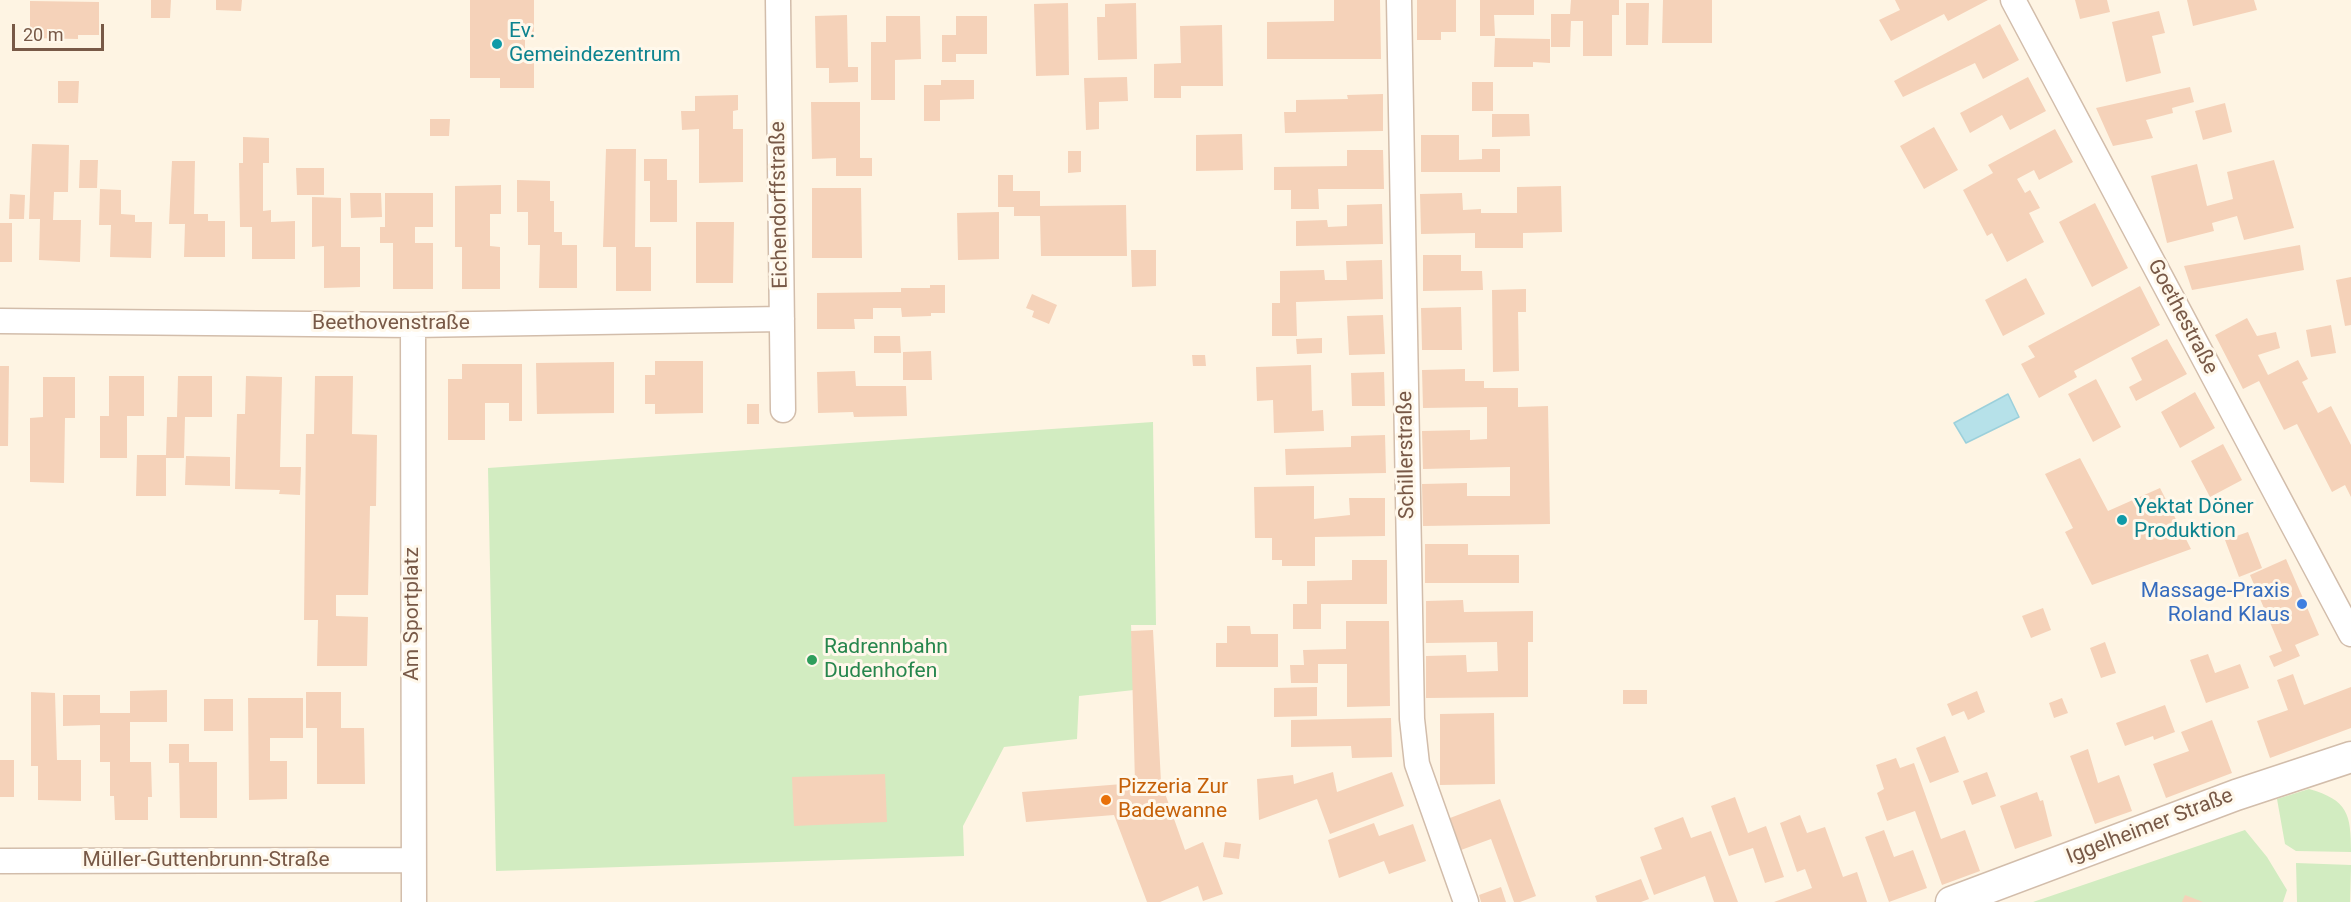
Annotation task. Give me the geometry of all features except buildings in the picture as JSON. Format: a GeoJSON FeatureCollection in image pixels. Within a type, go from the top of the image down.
{"type":"FeatureCollection","features":[{"type":"Feature","properties":{"kind":"street","name":"Eichendorffstraße"},"geometry":{"type":"LineString","coordinates":[[778,0],[783,410]]}},
{"type":"Feature","properties":{"kind":"street","name":"Schillerstraße"},"geometry":{"type":"LineString","coordinates":[[1399,0],[1412,719],[1417,764],[1466,902]]}},
{"type":"Feature","properties":{"kind":"street","name":"Goethestraße"},"geometry":{"type":"LineString","coordinates":[[2013,0],[2351,634]]}},
{"type":"Feature","properties":{"kind":"street","name":"Beethovenstraße"},"geometry":{"type":"LineString","coordinates":[[0,321],[413,325],[782,319]]}},
{"type":"Feature","properties":{"kind":"street","name":"Am Sportplatz"},"geometry":{"type":"LineString","coordinates":[[413,325],[414,902]]}},
{"type":"Feature","properties":{"kind":"street","name":"Iggelheimer Straße"},"geometry":{"type":"LineString","coordinates":[[1951,902],[2236,795],[2351,757]]}},
{"type":"Feature","properties":{"kind":"street","name":"Müller-Guttenbrunn-Straße"},"geometry":{"type":"LineString","coordinates":[[0,861],[413,861]]}},
{"type":"Feature","properties":{"kind":"green space","name":"Radrennbahn Dudenhofen"},"geometry":{"type":"Polygon","coordinates":[[[1153,422],[1156,625],[1131,625],[1134,690],[1079,696],[1077,739],[1004,747],[963,826],[964,856],[496,871],[488,468],[1153,422]]]}},
{"type":"Feature","properties":{"kind":"green space"},"geometry":{"type":"Polygon","coordinates":[[[2309,789],[2332,798],[2345,810],[2350,828],[2351,852],[2296,851],[2285,844],[2277,799],[2309,789]]]}},
{"type":"Feature","properties":{"kind":"green space"},"geometry":{"type":"Polygon","coordinates":[[[2245,830],[2267,857],[2287,890],[2283,902],[2033,902],[2245,830]]]}},
{"type":"Feature","properties":{"kind":"green space"},"geometry":{"type":"Polygon","coordinates":[[[2296,863],[2351,865],[2350,902],[2297,902],[2296,863]]]}},
{"type":"Feature","properties":{"kind":"water"},"geometry":{"type":"Polygon","coordinates":[[[2008,394],[2019,417],[1966,443],[1954,423],[2008,394]]]}},
{"type":"Feature","properties":{"kind":"place","name":"Ev. Gemeindezentrum"},"geometry":{"type":"Point","coordinates":[497,44]}},
{"type":"Feature","properties":{"kind":"place","name":"Yektat Döner Produktion"},"geometry":{"type":"Point","coordinates":[2122,520]}},
{"type":"Feature","properties":{"kind":"place","name":"Massage-Praxis Roland Klaus"},"geometry":{"type":"Point","coordinates":[2302,604]}},
{"type":"Feature","properties":{"kind":"place","name":"Radrennbahn Dudenhofen"},"geometry":{"type":"Point","coordinates":[812,660]}},
{"type":"Feature","properties":{"kind":"place","name":"Pizzeria Zur Badewanne"},"geometry":{"type":"Point","coordinates":[1106,800]}}]}
